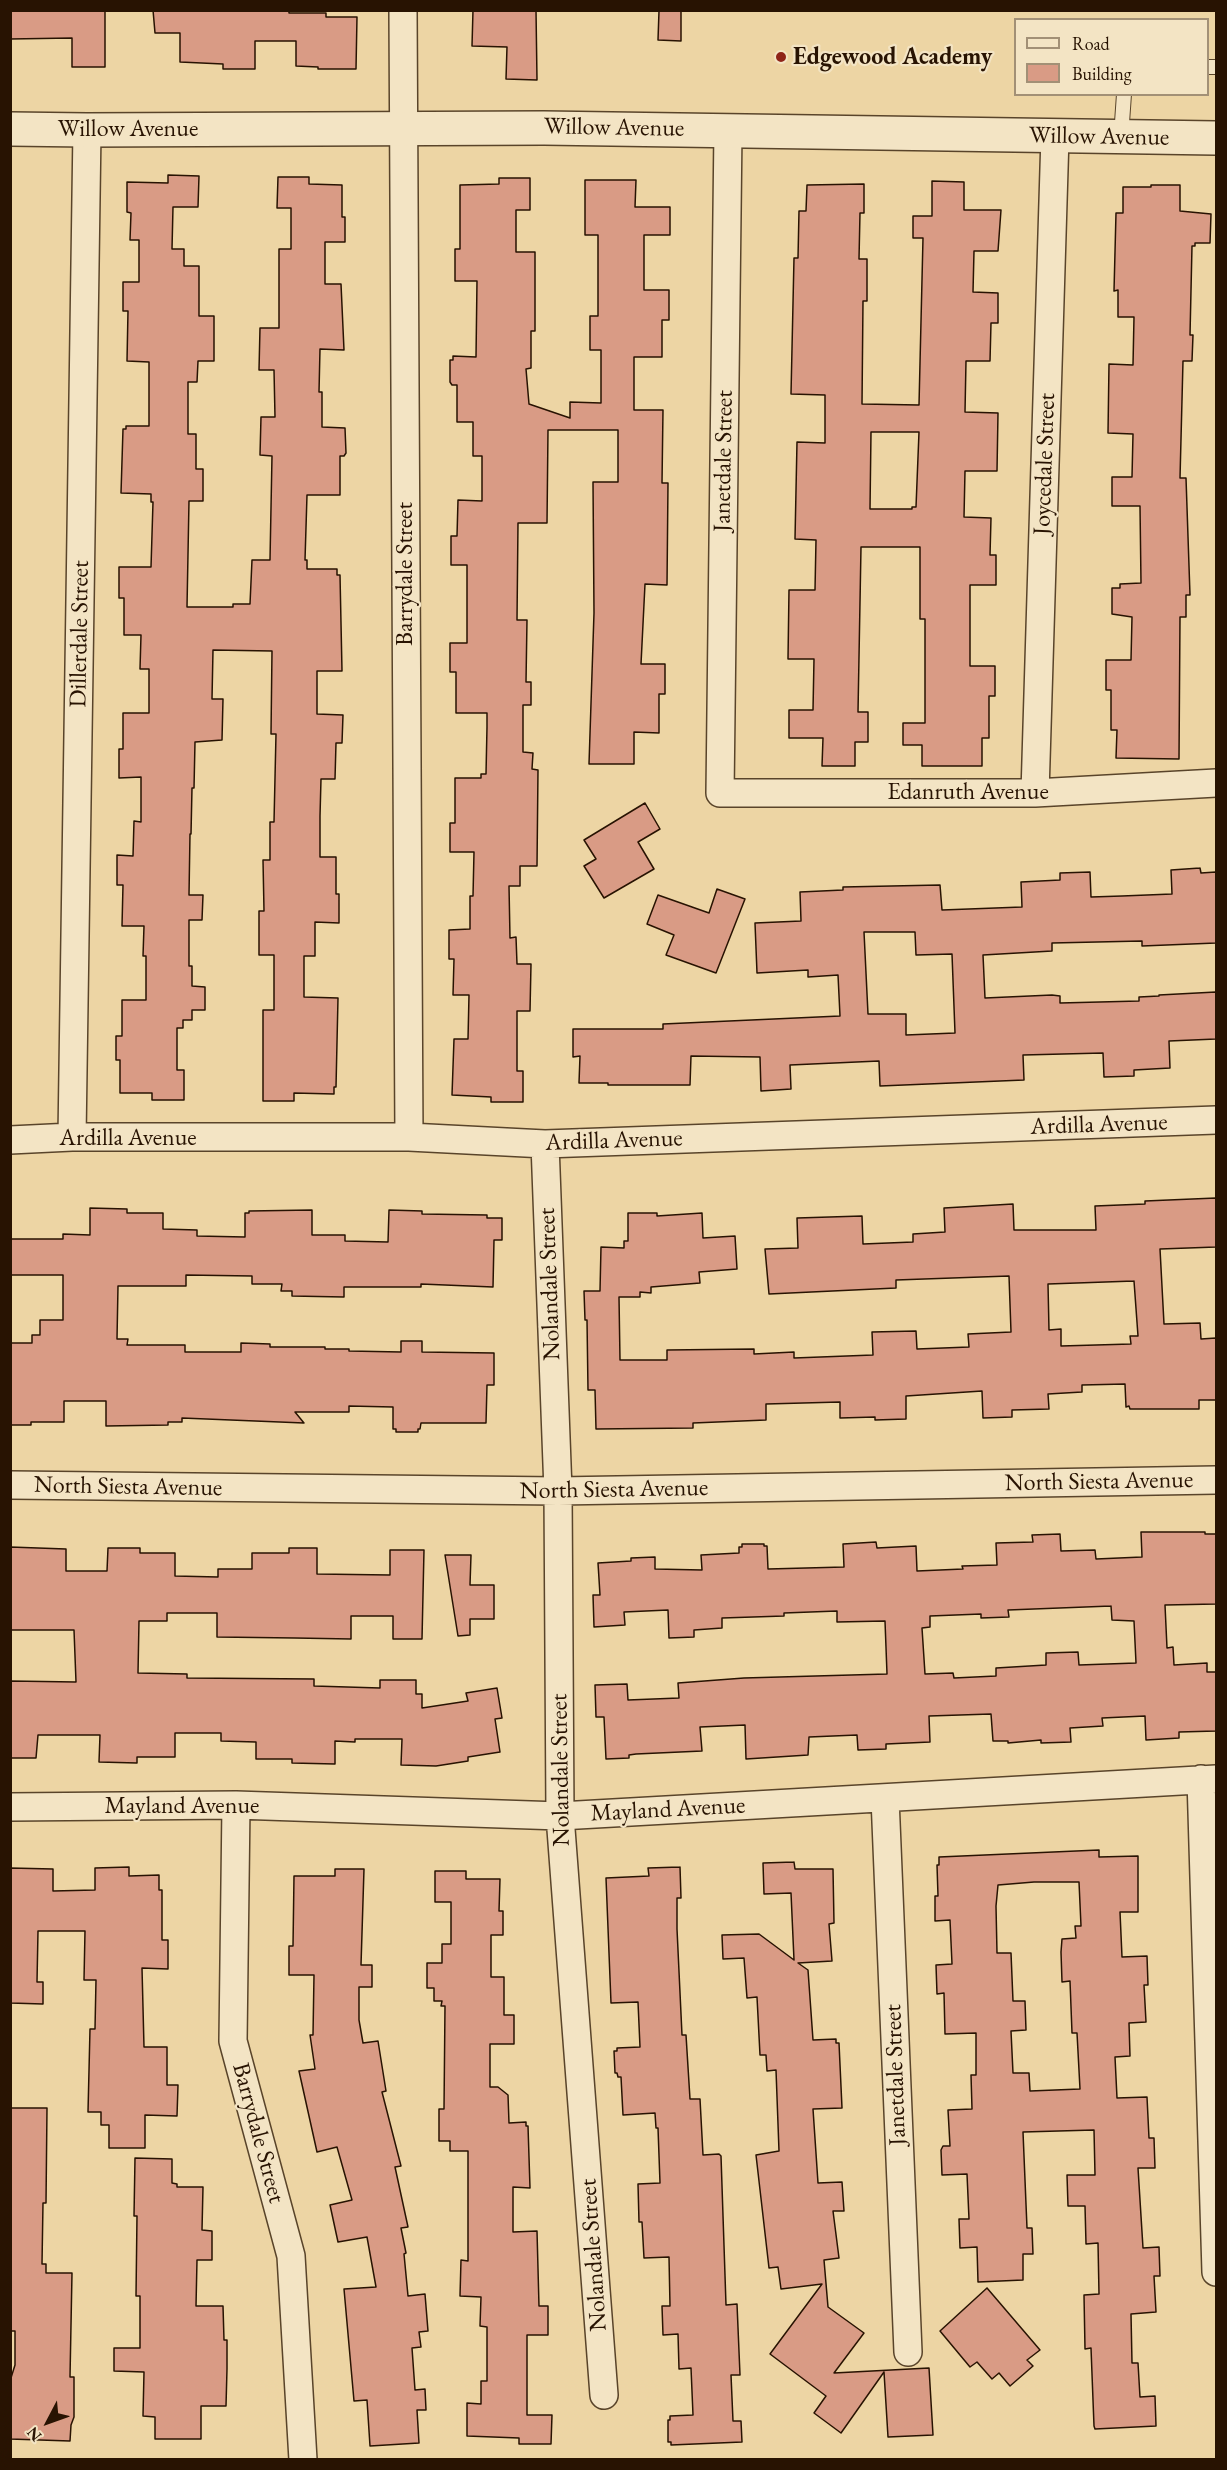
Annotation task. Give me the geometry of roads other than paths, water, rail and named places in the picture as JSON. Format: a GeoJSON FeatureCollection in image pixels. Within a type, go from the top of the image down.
{"type":"FeatureCollection","features":[{"type":"Feature","properties":{"kind":"street","name":"Barrydale Street"},"geometry":{"type":"LineString","coordinates":[[404,10],[402,128],[409,1137]]}},
{"type":"Feature","properties":{"kind":"street","name":"Willow Avenue"},"geometry":{"type":"LineString","coordinates":[[10,129],[728,129],[1216,138]]}},
{"type":"Feature","properties":{"kind":"street","name":"Janetdale Street"},"geometry":{"type":"LineString","coordinates":[[720,793],[728,129]]}},
{"type":"Feature","properties":{"kind":"street","name":"Dillerdale Street"},"geometry":{"type":"LineString","coordinates":[[72,1137],[87,130]]}},
{"type":"Feature","properties":{"kind":"street","name":"Joycedale Street"},"geometry":{"type":"LineString","coordinates":[[1035,793],[1055,136]]}},
{"type":"Feature","properties":{"kind":"street","name":"Edanruth Avenue"},"geometry":{"type":"LineString","coordinates":[[720,793],[1035,793],[1216,783]]}},
{"type":"Feature","properties":{"kind":"street","name":"Ardilla Avenue"},"geometry":{"type":"LineString","coordinates":[[10,1140],[72,1137],[409,1137],[545,1144],[1216,1120]]}},
{"type":"Feature","properties":{"kind":"street","name":"Nolandale Street"},"geometry":{"type":"LineString","coordinates":[[545,1144],[558,1491],[560,1816],[604,2395]]}},
{"type":"Feature","properties":{"kind":"street","name":"North Siesta Avenue"},"geometry":{"type":"LineString","coordinates":[[10,1485],[558,1491],[1216,1480]]}},
{"type":"Feature","properties":{"kind":"street","name":"Mayland Avenue"},"geometry":{"type":"LineString","coordinates":[[10,1807],[236,1805],[560,1816],[1209,1779]]}},
{"type":"Feature","properties":{"kind":"street"},"geometry":{"type":"LineString","coordinates":[[1209,1779],[1216,2272]]}},
{"type":"Feature","properties":{"kind":"street","name":"Janetdale Street"},"geometry":{"type":"LineString","coordinates":[[885,1798],[908,2352]]}},
{"type":"Feature","properties":{"kind":"street","name":"Barrydale Street"},"geometry":{"type":"LineString","coordinates":[[236,1805],[233,2041],[291,2256],[303,2460]]}},
{"type":"Feature","properties":{"kind":"lane"},"geometry":{"type":"LineString","coordinates":[[1121,138],[1124,96]]}},
{"type":"Feature","properties":{"kind":"place","name":"Edgewood Academy"},"geometry":{"type":"Point","coordinates":[781,57]}}]}
